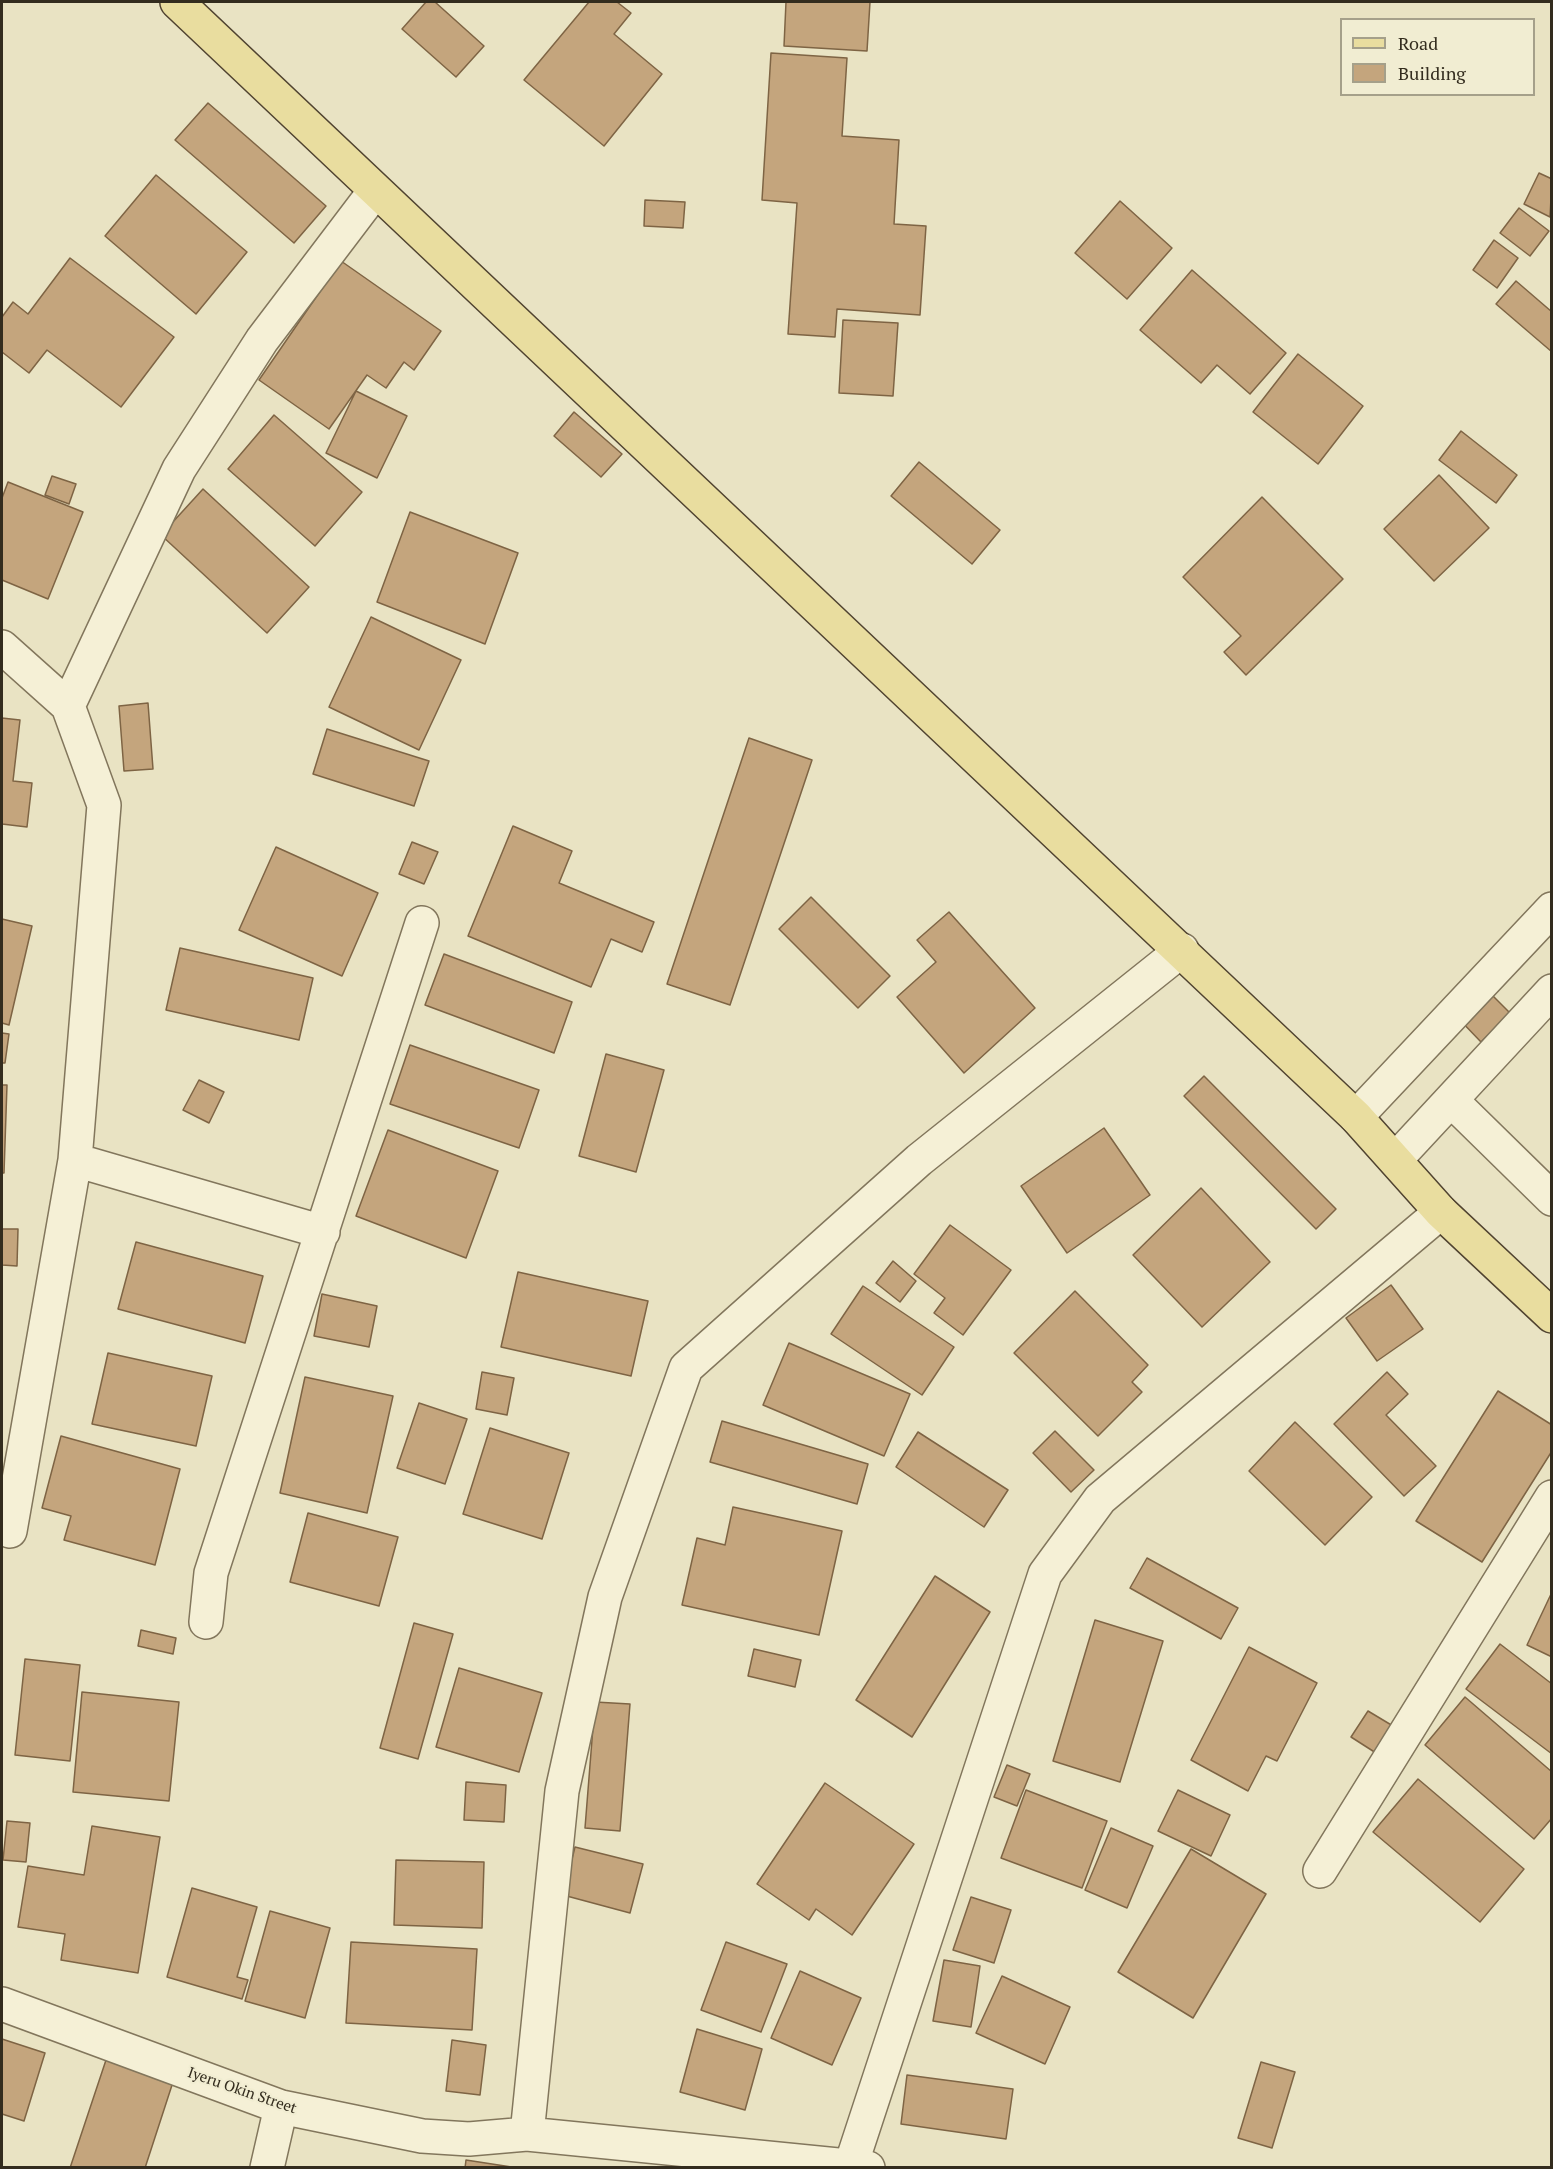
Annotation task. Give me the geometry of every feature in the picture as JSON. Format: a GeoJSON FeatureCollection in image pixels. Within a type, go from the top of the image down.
{"type":"FeatureCollection","features":[{"type":"Feature","properties":{"kind":"main road"},"geometry":{"type":"LineString","coordinates":[[177,2],[1182,950],[1356,1117],[1442,1212],[1551,1316]]}},
{"type":"Feature","properties":{"kind":"street"},"geometry":{"type":"LineString","coordinates":[[68,706],[180,469],[262,340],[375,190]]}},
{"type":"Feature","properties":{"kind":"street"},"geometry":{"type":"LineString","coordinates":[[2,647],[68,706],[104,805],[75,1160],[10,1531]]}},
{"type":"Feature","properties":{"kind":"street"},"geometry":{"type":"LineString","coordinates":[[1356,1117],[1551,909]]}},
{"type":"Feature","properties":{"kind":"street"},"geometry":{"type":"LineString","coordinates":[[206,1622],[211,1573],[422,923]]}},
{"type":"Feature","properties":{"kind":"street"},"geometry":{"type":"LineString","coordinates":[[527,2134],[562,1791],[605,1597],[687,1368],[919,1160],[1182,950]]}},
{"type":"Feature","properties":{"kind":"street"},"geometry":{"type":"LineString","coordinates":[[1395,1160],[1551,991]]}},
{"type":"Feature","properties":{"kind":"street"},"geometry":{"type":"LineString","coordinates":[[1451,1100],[1551,1199]]}},
{"type":"Feature","properties":{"kind":"street"},"geometry":{"type":"LineString","coordinates":[[75,1160],[323,1232]]}},
{"type":"Feature","properties":{"kind":"street"},"geometry":{"type":"LineString","coordinates":[[860,2166],[1046,1574],[1100,1499],[1442,1212]]}},
{"type":"Feature","properties":{"kind":"street"},"geometry":{"type":"LineString","coordinates":[[1320,1871],[1551,1497]]}},
{"type":"Feature","properties":{"kind":"street","name":"Iyeru Okin Street"},"geometry":{"type":"LineString","coordinates":[[2,2004],[281,2108],[422,2136],[470,2139],[527,2134],[860,2166]]}},
{"type":"Feature","properties":{"kind":"street"},"geometry":{"type":"LineString","coordinates":[[267,2168],[281,2108]]}},
{"type":"Feature","properties":{"kind":"building"},"geometry":{"type":"Polygon","coordinates":[[[426,2],[435,2],[484,46],[456,77],[402,29],[426,2]]]}},
{"type":"Feature","properties":{"kind":"building"},"geometry":{"type":"Polygon","coordinates":[[[589,2],[617,2],[631,13],[614,34],[662,74],[604,146],[524,80],[589,2]]]}},
{"type":"Feature","properties":{"kind":"building"},"geometry":{"type":"Polygon","coordinates":[[[786,2],[870,2],[867,51],[784,46],[786,2]]]}},
{"type":"Feature","properties":{"kind":"building"},"geometry":{"type":"Polygon","coordinates":[[[771,53],[847,58],[842,136],[899,140],[894,224],[926,226],[920,315],[837,309],[835,337],[788,334],[797,203],[762,200],[771,53]]]}},
{"type":"Feature","properties":{"kind":"building"},"geometry":{"type":"Polygon","coordinates":[[[208,103],[326,206],[294,243],[175,140],[208,103]]]}},
{"type":"Feature","properties":{"kind":"building"},"geometry":{"type":"Polygon","coordinates":[[[1539,173],[1552,179],[1550,217],[1524,204],[1539,173]]]}},
{"type":"Feature","properties":{"kind":"building"},"geometry":{"type":"Polygon","coordinates":[[[156,175],[247,252],[196,314],[105,236],[156,175]]]}},
{"type":"Feature","properties":{"kind":"building"},"geometry":{"type":"Polygon","coordinates":[[[645,200],[685,202],[683,228],[644,226],[645,200]]]}},
{"type":"Feature","properties":{"kind":"building"},"geometry":{"type":"Polygon","coordinates":[[[1120,201],[1172,248],[1127,299],[1075,253],[1120,201]]]}},
{"type":"Feature","properties":{"kind":"building"},"geometry":{"type":"Polygon","coordinates":[[[1519,208],[1549,231],[1530,256],[1500,233],[1519,208]]]}},
{"type":"Feature","properties":{"kind":"building"},"geometry":{"type":"Polygon","coordinates":[[[1494,240],[1518,258],[1497,288],[1473,270],[1494,240]]]}},
{"type":"Feature","properties":{"kind":"building"},"geometry":{"type":"Polygon","coordinates":[[[70,258],[174,337],[121,407],[47,350],[29,373],[2,352],[2,317],[13,302],[28,314],[70,258]]]}},
{"type":"Feature","properties":{"kind":"building"},"geometry":{"type":"Polygon","coordinates":[[[341,261],[441,331],[414,370],[404,362],[386,388],[367,375],[329,429],[259,380],[341,261]]]}},
{"type":"Feature","properties":{"kind":"building"},"geometry":{"type":"Polygon","coordinates":[[[1192,270],[1286,353],[1250,394],[1217,365],[1201,383],[1140,330],[1192,270]]]}},
{"type":"Feature","properties":{"kind":"building"},"geometry":{"type":"Polygon","coordinates":[[[1516,281],[1552,312],[1552,352],[1496,304],[1516,281]]]}},
{"type":"Feature","properties":{"kind":"building"},"geometry":{"type":"Polygon","coordinates":[[[843,320],[898,323],[893,396],[839,393],[843,320]]]}},
{"type":"Feature","properties":{"kind":"building"},"geometry":{"type":"Polygon","coordinates":[[[1298,354],[1363,406],[1318,464],[1253,412],[1298,354]]]}},
{"type":"Feature","properties":{"kind":"building"},"geometry":{"type":"Polygon","coordinates":[[[356,391],[407,416],[377,478],[326,453],[356,391]]]}},
{"type":"Feature","properties":{"kind":"building"},"geometry":{"type":"Polygon","coordinates":[[[574,412],[622,454],[601,477],[554,436],[574,412]]]}},
{"type":"Feature","properties":{"kind":"building"},"geometry":{"type":"Polygon","coordinates":[[[274,415],[362,492],[315,546],[228,469],[274,415]]]}},
{"type":"Feature","properties":{"kind":"building"},"geometry":{"type":"Polygon","coordinates":[[[1461,431],[1517,475],[1496,503],[1439,460],[1461,431]]]}},
{"type":"Feature","properties":{"kind":"building"},"geometry":{"type":"Polygon","coordinates":[[[919,462],[1000,530],[972,564],[891,496],[919,462]]]}},
{"type":"Feature","properties":{"kind":"building"},"geometry":{"type":"Polygon","coordinates":[[[1439,475],[1489,528],[1434,581],[1384,529],[1439,475]]]}},
{"type":"Feature","properties":{"kind":"building"},"geometry":{"type":"Polygon","coordinates":[[[52,476],[76,484],[69,504],[45,495],[52,476]]]}},
{"type":"Feature","properties":{"kind":"building"},"geometry":{"type":"Polygon","coordinates":[[[8,482],[83,512],[48,599],[2,580],[2,498],[8,482]]]}},
{"type":"Feature","properties":{"kind":"building"},"geometry":{"type":"Polygon","coordinates":[[[203,489],[309,587],[267,633],[161,535],[203,489]]]}},
{"type":"Feature","properties":{"kind":"building"},"geometry":{"type":"Polygon","coordinates":[[[1262,497],[1343,579],[1246,675],[1224,652],[1241,636],[1183,577],[1262,497]]]}},
{"type":"Feature","properties":{"kind":"building"},"geometry":{"type":"Polygon","coordinates":[[[410,512],[518,553],[485,644],[377,602],[410,512]]]}},
{"type":"Feature","properties":{"kind":"building"},"geometry":{"type":"Polygon","coordinates":[[[371,617],[461,660],[419,750],[329,707],[371,617]]]}},
{"type":"Feature","properties":{"kind":"building"},"geometry":{"type":"Polygon","coordinates":[[[148,703],[153,769],[124,771],[119,706],[148,703]]]}},
{"type":"Feature","properties":{"kind":"building"},"geometry":{"type":"Polygon","coordinates":[[[2,718],[20,720],[13,781],[32,783],[27,827],[2,824],[2,718]]]}},
{"type":"Feature","properties":{"kind":"building"},"geometry":{"type":"Polygon","coordinates":[[[327,729],[429,761],[414,806],[313,774],[327,729]]]}},
{"type":"Feature","properties":{"kind":"building"},"geometry":{"type":"Polygon","coordinates":[[[749,738],[812,760],[730,1005],[667,984],[749,738]]]}},
{"type":"Feature","properties":{"kind":"building"},"geometry":{"type":"Polygon","coordinates":[[[513,826],[572,851],[559,883],[654,922],[642,952],[611,939],[591,987],[468,936],[513,826]]]}},
{"type":"Feature","properties":{"kind":"building"},"geometry":{"type":"Polygon","coordinates":[[[412,842],[438,852],[424,884],[399,874],[412,842]]]}},
{"type":"Feature","properties":{"kind":"building"},"geometry":{"type":"Polygon","coordinates":[[[276,847],[378,893],[342,976],[239,930],[276,847]]]}},
{"type":"Feature","properties":{"kind":"building"},"geometry":{"type":"Polygon","coordinates":[[[811,897],[890,976],[858,1008],[779,929],[811,897]]]}},
{"type":"Feature","properties":{"kind":"building"},"geometry":{"type":"Polygon","coordinates":[[[949,912],[1035,1008],[964,1073],[897,997],[936,962],[917,940],[949,912]]]}},
{"type":"Feature","properties":{"kind":"building"},"geometry":{"type":"Polygon","coordinates":[[[2,919],[32,926],[9,1025],[2,1023],[2,919]]]}},
{"type":"Feature","properties":{"kind":"building"},"geometry":{"type":"Polygon","coordinates":[[[180,948],[313,978],[299,1040],[166,1010],[180,948]]]}},
{"type":"Feature","properties":{"kind":"building"},"geometry":{"type":"Polygon","coordinates":[[[444,954],[572,1002],[554,1053],[425,1005],[444,954]]]}},
{"type":"Feature","properties":{"kind":"building"},"geometry":{"type":"Polygon","coordinates":[[[1486,989],[1510,1013],[1481,1042],[1458,1018],[1486,989]]]}},
{"type":"Feature","properties":{"kind":"building"},"geometry":{"type":"Polygon","coordinates":[[[2,1033],[9,1034],[5,1063],[2,1063],[2,1033]]]}},
{"type":"Feature","properties":{"kind":"building"},"geometry":{"type":"Polygon","coordinates":[[[410,1045],[539,1090],[519,1148],[390,1104],[410,1045]]]}},
{"type":"Feature","properties":{"kind":"building"},"geometry":{"type":"Polygon","coordinates":[[[606,1054],[664,1070],[636,1172],[579,1156],[606,1054]]]}},
{"type":"Feature","properties":{"kind":"building"},"geometry":{"type":"Polygon","coordinates":[[[1204,1076],[1336,1209],[1316,1229],[1184,1096],[1204,1076]]]}},
{"type":"Feature","properties":{"kind":"building"},"geometry":{"type":"Polygon","coordinates":[[[199,1080],[224,1092],[209,1123],[183,1110],[199,1080]]]}},
{"type":"Feature","properties":{"kind":"building"},"geometry":{"type":"Polygon","coordinates":[[[2,1085],[7,1085],[4,1173],[2,1173],[2,1085]]]}},
{"type":"Feature","properties":{"kind":"building"},"geometry":{"type":"Polygon","coordinates":[[[1104,1128],[1150,1195],[1067,1253],[1021,1186],[1104,1128]]]}},
{"type":"Feature","properties":{"kind":"building"},"geometry":{"type":"Polygon","coordinates":[[[388,1130],[498,1171],[466,1258],[356,1216],[388,1130]]]}},
{"type":"Feature","properties":{"kind":"building"},"geometry":{"type":"Polygon","coordinates":[[[1201,1188],[1270,1262],[1202,1327],[1133,1255],[1201,1188]]]}},
{"type":"Feature","properties":{"kind":"building"},"geometry":{"type":"Polygon","coordinates":[[[950,1225],[1011,1270],[963,1335],[934,1313],[945,1298],[914,1274],[950,1225]]]}},
{"type":"Feature","properties":{"kind":"building"},"geometry":{"type":"Polygon","coordinates":[[[2,1229],[18,1229],[17,1266],[2,1265],[2,1229]]]}},
{"type":"Feature","properties":{"kind":"building"},"geometry":{"type":"Polygon","coordinates":[[[136,1242],[263,1276],[245,1343],[118,1309],[136,1242]]]}},
{"type":"Feature","properties":{"kind":"building"},"geometry":{"type":"Polygon","coordinates":[[[893,1261],[916,1281],[900,1302],[876,1283],[893,1261]]]}},
{"type":"Feature","properties":{"kind":"building"},"geometry":{"type":"Polygon","coordinates":[[[518,1272],[648,1301],[631,1376],[501,1347],[518,1272]]]}},
{"type":"Feature","properties":{"kind":"building"},"geometry":{"type":"Polygon","coordinates":[[[1391,1285],[1423,1329],[1377,1361],[1346,1318],[1391,1285]]]}},
{"type":"Feature","properties":{"kind":"building"},"geometry":{"type":"Polygon","coordinates":[[[863,1286],[954,1347],[922,1395],[831,1334],[863,1286]]]}},
{"type":"Feature","properties":{"kind":"building"},"geometry":{"type":"Polygon","coordinates":[[[1075,1291],[1148,1365],[1132,1382],[1142,1392],[1098,1436],[1014,1353],[1075,1291]]]}},
{"type":"Feature","properties":{"kind":"building"},"geometry":{"type":"Polygon","coordinates":[[[322,1294],[377,1306],[369,1347],[314,1336],[322,1294]]]}},
{"type":"Feature","properties":{"kind":"building"},"geometry":{"type":"Polygon","coordinates":[[[789,1343],[910,1394],[884,1456],[763,1405],[789,1343]]]}},
{"type":"Feature","properties":{"kind":"building"},"geometry":{"type":"Polygon","coordinates":[[[108,1353],[212,1376],[196,1446],[92,1424],[108,1353]]]}},
{"type":"Feature","properties":{"kind":"building"},"geometry":{"type":"Polygon","coordinates":[[[482,1372],[514,1378],[507,1415],[476,1409],[482,1372]]]}},
{"type":"Feature","properties":{"kind":"building"},"geometry":{"type":"Polygon","coordinates":[[[1387,1372],[1408,1394],[1386,1415],[1436,1466],[1404,1496],[1334,1424],[1387,1372]]]}},
{"type":"Feature","properties":{"kind":"building"},"geometry":{"type":"Polygon","coordinates":[[[305,1377],[393,1396],[367,1513],[280,1493],[305,1377]]]}},
{"type":"Feature","properties":{"kind":"building"},"geometry":{"type":"Polygon","coordinates":[[[1498,1391],[1552,1425],[1552,1451],[1482,1562],[1416,1521],[1498,1391]]]}},
{"type":"Feature","properties":{"kind":"building"},"geometry":{"type":"Polygon","coordinates":[[[419,1403],[467,1419],[445,1484],[397,1468],[419,1403]]]}},
{"type":"Feature","properties":{"kind":"building"},"geometry":{"type":"Polygon","coordinates":[[[722,1421],[868,1464],[857,1504],[710,1462],[722,1421]]]}},
{"type":"Feature","properties":{"kind":"building"},"geometry":{"type":"Polygon","coordinates":[[[1295,1422],[1372,1497],[1325,1545],[1249,1471],[1295,1422]]]}},
{"type":"Feature","properties":{"kind":"building"},"geometry":{"type":"Polygon","coordinates":[[[490,1428],[569,1453],[542,1539],[463,1514],[490,1428]]]}},
{"type":"Feature","properties":{"kind":"building"},"geometry":{"type":"Polygon","coordinates":[[[1055,1431],[1094,1470],[1071,1492],[1033,1453],[1055,1431]]]}},
{"type":"Feature","properties":{"kind":"building"},"geometry":{"type":"Polygon","coordinates":[[[918,1432],[1008,1490],[984,1527],[896,1467],[918,1432]]]}},
{"type":"Feature","properties":{"kind":"building"},"geometry":{"type":"Polygon","coordinates":[[[61,1436],[180,1469],[155,1565],[64,1540],[71,1516],[42,1508],[61,1436]]]}},
{"type":"Feature","properties":{"kind":"building"},"geometry":{"type":"Polygon","coordinates":[[[733,1507],[842,1531],[819,1635],[682,1605],[697,1538],[725,1545],[733,1507]]]}},
{"type":"Feature","properties":{"kind":"building"},"geometry":{"type":"Polygon","coordinates":[[[308,1513],[398,1537],[379,1606],[290,1582],[308,1513]]]}},
{"type":"Feature","properties":{"kind":"building"},"geometry":{"type":"Polygon","coordinates":[[[1147,1558],[1238,1608],[1221,1639],[1130,1588],[1147,1558]]]}},
{"type":"Feature","properties":{"kind":"building"},"geometry":{"type":"Polygon","coordinates":[[[935,1576],[990,1612],[912,1737],[856,1700],[935,1576]]]}},
{"type":"Feature","properties":{"kind":"building"},"geometry":{"type":"Polygon","coordinates":[[[1552,1592],[1552,1657],[1527,1645],[1552,1592]]]}},
{"type":"Feature","properties":{"kind":"building"},"geometry":{"type":"Polygon","coordinates":[[[1095,1620],[1163,1641],[1120,1782],[1053,1761],[1095,1620]]]}},
{"type":"Feature","properties":{"kind":"building"},"geometry":{"type":"Polygon","coordinates":[[[414,1623],[453,1634],[418,1759],[380,1748],[414,1623]]]}},
{"type":"Feature","properties":{"kind":"building"},"geometry":{"type":"Polygon","coordinates":[[[141,1630],[176,1638],[173,1654],[138,1646],[141,1630]]]}},
{"type":"Feature","properties":{"kind":"building"},"geometry":{"type":"Polygon","coordinates":[[[1500,1644],[1552,1684],[1552,1754],[1466,1689],[1500,1644]]]}},
{"type":"Feature","properties":{"kind":"building"},"geometry":{"type":"Polygon","coordinates":[[[1249,1647],[1317,1683],[1277,1761],[1266,1756],[1248,1791],[1191,1760],[1249,1647]]]}},
{"type":"Feature","properties":{"kind":"building"},"geometry":{"type":"Polygon","coordinates":[[[754,1649],[801,1660],[795,1687],[748,1676],[754,1649]]]}},
{"type":"Feature","properties":{"kind":"building"},"geometry":{"type":"Polygon","coordinates":[[[25,1659],[80,1665],[70,1761],[15,1755],[25,1659]]]}},
{"type":"Feature","properties":{"kind":"building"},"geometry":{"type":"Polygon","coordinates":[[[459,1668],[542,1693],[519,1772],[436,1747],[459,1668]]]}},
{"type":"Feature","properties":{"kind":"building"},"geometry":{"type":"Polygon","coordinates":[[[82,1692],[179,1702],[169,1801],[73,1792],[82,1692]]]}},
{"type":"Feature","properties":{"kind":"building"},"geometry":{"type":"Polygon","coordinates":[[[1465,1697],[1552,1772],[1552,1818],[1534,1839],[1425,1745],[1465,1697]]]}},
{"type":"Feature","properties":{"kind":"building"},"geometry":{"type":"Polygon","coordinates":[[[595,1702],[630,1704],[620,1831],[585,1828],[595,1702]]]}},
{"type":"Feature","properties":{"kind":"building"},"geometry":{"type":"Polygon","coordinates":[[[1368,1711],[1393,1726],[1376,1753],[1351,1737],[1368,1711]]]}},
{"type":"Feature","properties":{"kind":"building"},"geometry":{"type":"Polygon","coordinates":[[[1007,1765],[1030,1774],[1017,1806],[994,1797],[1007,1765]]]}},
{"type":"Feature","properties":{"kind":"building"},"geometry":{"type":"Polygon","coordinates":[[[1418,1779],[1524,1869],[1480,1922],[1373,1832],[1418,1779]]]}},
{"type":"Feature","properties":{"kind":"building"},"geometry":{"type":"Polygon","coordinates":[[[466,1782],[506,1785],[504,1822],[464,1820],[466,1782]]]}},
{"type":"Feature","properties":{"kind":"building"},"geometry":{"type":"Polygon","coordinates":[[[825,1783],[914,1844],[852,1935],[816,1909],[809,1920],[757,1884],[825,1783]]]}},
{"type":"Feature","properties":{"kind":"building"},"geometry":{"type":"Polygon","coordinates":[[[1026,1790],[1107,1821],[1082,1888],[1001,1858],[1026,1790]]]}},
{"type":"Feature","properties":{"kind":"building"},"geometry":{"type":"Polygon","coordinates":[[[1178,1790],[1230,1815],[1211,1856],[1158,1831],[1178,1790]]]}},
{"type":"Feature","properties":{"kind":"building"},"geometry":{"type":"Polygon","coordinates":[[[7,1821],[30,1823],[26,1862],[3,1860],[7,1821]]]}},
{"type":"Feature","properties":{"kind":"building"},"geometry":{"type":"Polygon","coordinates":[[[92,1826],[160,1837],[138,1973],[61,1960],[65,1934],[18,1927],[28,1866],[84,1875],[92,1826]]]}},
{"type":"Feature","properties":{"kind":"building"},"geometry":{"type":"Polygon","coordinates":[[[1111,1828],[1153,1846],[1127,1908],[1085,1890],[1111,1828]]]}},
{"type":"Feature","properties":{"kind":"building"},"geometry":{"type":"Polygon","coordinates":[[[575,1847],[643,1864],[630,1913],[563,1895],[575,1847]]]}},
{"type":"Feature","properties":{"kind":"building"},"geometry":{"type":"Polygon","coordinates":[[[1191,1849],[1266,1894],[1193,2018],[1118,1972],[1191,1849]]]}},
{"type":"Feature","properties":{"kind":"building"},"geometry":{"type":"Polygon","coordinates":[[[396,1860],[484,1862],[482,1928],[394,1925],[396,1860]]]}},
{"type":"Feature","properties":{"kind":"building"},"geometry":{"type":"Polygon","coordinates":[[[192,1888],[257,1907],[237,1977],[248,1980],[242,1999],[167,1977],[192,1888]]]}},
{"type":"Feature","properties":{"kind":"building"},"geometry":{"type":"Polygon","coordinates":[[[971,1897],[1011,1910],[994,1963],[953,1950],[971,1897]]]}},
{"type":"Feature","properties":{"kind":"building"},"geometry":{"type":"Polygon","coordinates":[[[270,1911],[330,1928],[305,2018],[245,2001],[270,1911]]]}},
{"type":"Feature","properties":{"kind":"building"},"geometry":{"type":"Polygon","coordinates":[[[351,1942],[477,1949],[472,2030],[346,2023],[351,1942]]]}},
{"type":"Feature","properties":{"kind":"building"},"geometry":{"type":"Polygon","coordinates":[[[726,1942],[787,1964],[761,2032],[701,2010],[726,1942]]]}},
{"type":"Feature","properties":{"kind":"building"},"geometry":{"type":"Polygon","coordinates":[[[944,1960],[980,1966],[971,2027],[933,2021],[944,1960]]]}},
{"type":"Feature","properties":{"kind":"building"},"geometry":{"type":"Polygon","coordinates":[[[800,1971],[861,1998],[832,2065],[771,2038],[800,1971]]]}},
{"type":"Feature","properties":{"kind":"building"},"geometry":{"type":"Polygon","coordinates":[[[1002,1976],[1070,2007],[1045,2064],[976,2033],[1002,1976]]]}},
{"type":"Feature","properties":{"kind":"building"},"geometry":{"type":"Polygon","coordinates":[[[697,2029],[762,2049],[745,2110],[680,2092],[697,2029]]]}},
{"type":"Feature","properties":{"kind":"building"},"geometry":{"type":"Polygon","coordinates":[[[2,2039],[45,2053],[24,2121],[2,2114],[2,2039]]]}},
{"type":"Feature","properties":{"kind":"building"},"geometry":{"type":"Polygon","coordinates":[[[452,2040],[486,2045],[480,2095],[446,2091],[452,2040]]]}},
{"type":"Feature","properties":{"kind":"building"},"geometry":{"type":"Polygon","coordinates":[[[106,2060],[173,2082],[145,2168],[70,2168],[106,2060]]]}},
{"type":"Feature","properties":{"kind":"building"},"geometry":{"type":"Polygon","coordinates":[[[1261,2062],[1295,2072],[1272,2148],[1238,2138],[1261,2062]]]}},
{"type":"Feature","properties":{"kind":"building"},"geometry":{"type":"Polygon","coordinates":[[[907,2075],[1013,2089],[1006,2139],[901,2124],[907,2075]]]}},
{"type":"Feature","properties":{"kind":"building"},"geometry":{"type":"Polygon","coordinates":[[[466,2160],[518,2168],[465,2168],[466,2160]]]}}]}
